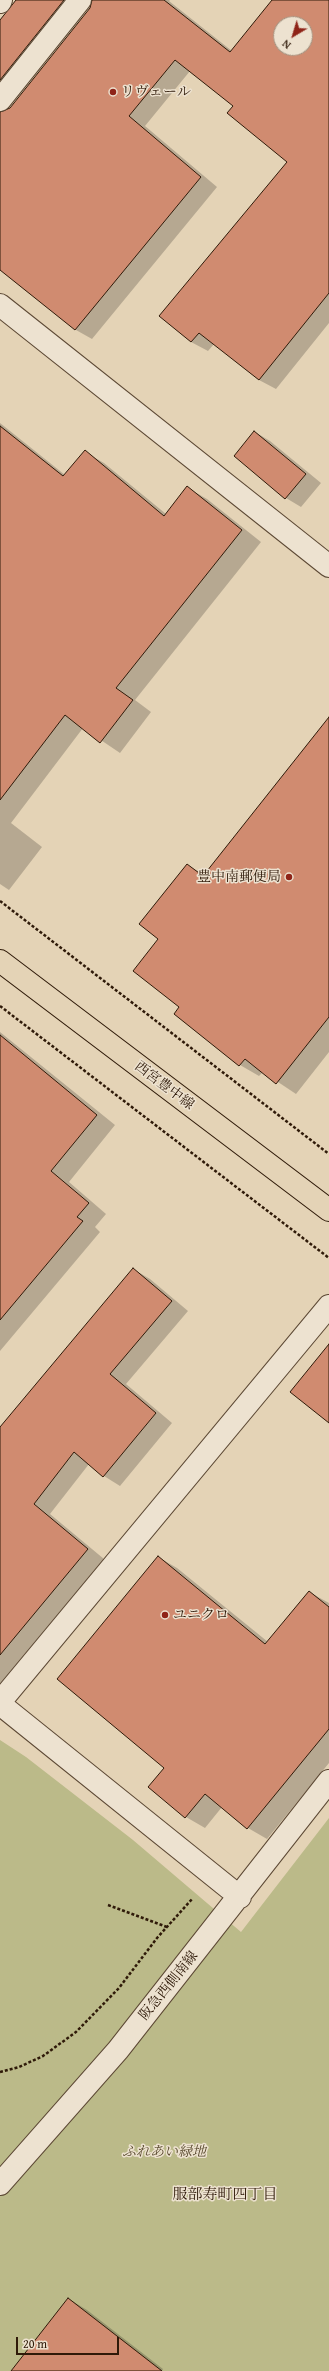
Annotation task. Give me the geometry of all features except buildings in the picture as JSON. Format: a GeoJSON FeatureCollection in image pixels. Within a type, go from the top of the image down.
{"type":"FeatureCollection","features":[{"type":"Feature","properties":{"kind":"main road","name":"西宮豊中線"},"geometry":{"type":"LineString","coordinates":[[0,961],[329,1210]]}},
{"type":"Feature","properties":{"kind":"street"},"geometry":{"type":"LineString","coordinates":[[0,100],[80,0]]}},
{"type":"Feature","properties":{"kind":"street"},"geometry":{"type":"LineString","coordinates":[[0,305],[329,566]]}},
{"type":"Feature","properties":{"kind":"street"},"geometry":{"type":"LineString","coordinates":[[240,1897],[0,1703],[329,1306]]}},
{"type":"Feature","properties":{"kind":"street","name":"阪急西側南線"},"geometry":{"type":"LineString","coordinates":[[0,2184],[118,2050],[240,1897],[329,1781]]}},
{"type":"Feature","properties":{"kind":"path"},"geometry":{"type":"LineString","coordinates":[[0,901],[329,1154]]}},
{"type":"Feature","properties":{"kind":"path"},"geometry":{"type":"LineString","coordinates":[[0,1006],[329,1258]]}},
{"type":"Feature","properties":{"kind":"path"},"geometry":{"type":"LineString","coordinates":[[0,2072],[31,2062],[66,2041],[119,1988],[167,1927],[213,1875]]}},
{"type":"Feature","properties":{"kind":"path"},"geometry":{"type":"LineString","coordinates":[[108,1905],[167,1927]]}},
{"type":"Feature","properties":{"kind":"green space","name":"ふれあい緑地"},"geometry":{"type":"Polygon","coordinates":[[[0,1740],[26,1757],[133,1840],[241,1932],[329,1818],[329,2371],[0,2371],[0,1740]]]}},
{"type":"Feature","properties":{"kind":"place","name":"リヴェール"},"geometry":{"type":"Point","coordinates":[113,92]}},
{"type":"Feature","properties":{"kind":"place","name":"豊中南郵便局"},"geometry":{"type":"Point","coordinates":[289,877]}},
{"type":"Feature","properties":{"kind":"place","name":"ユニクロ"},"geometry":{"type":"Point","coordinates":[165,1615]}},
{"type":"Feature","properties":{"kind":"district","name":"服部寿町四丁目"},"geometry":{"type":"Point","coordinates":[225,2195]}}]}
